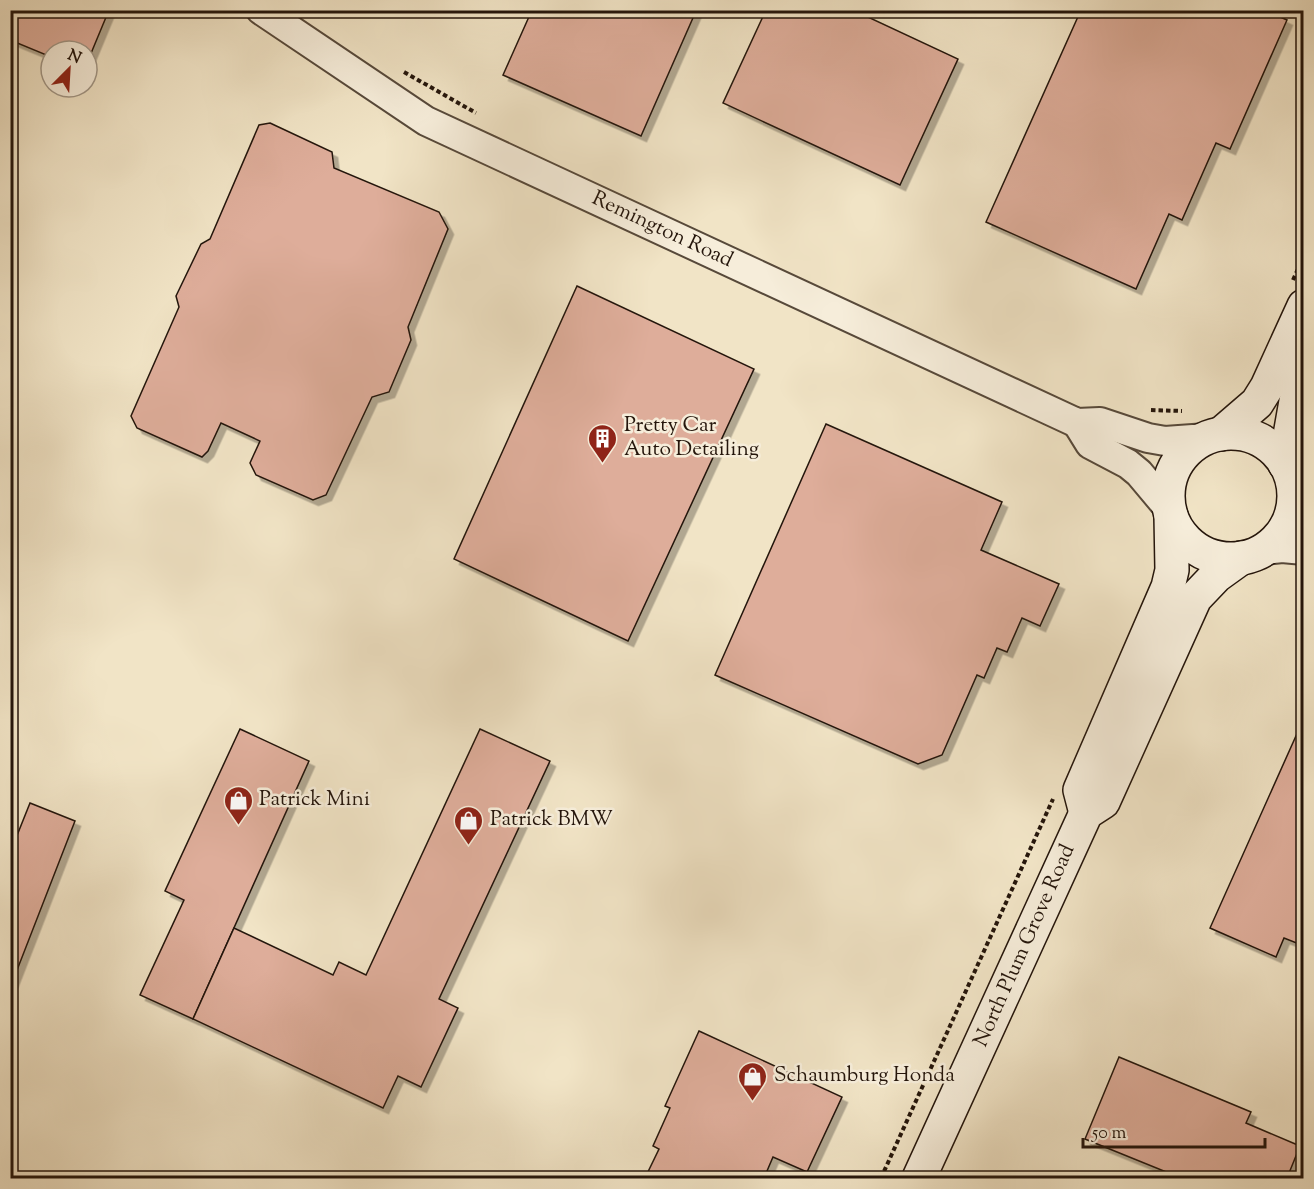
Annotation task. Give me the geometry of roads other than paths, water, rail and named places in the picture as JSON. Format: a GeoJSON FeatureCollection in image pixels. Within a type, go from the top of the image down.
{"type":"FeatureCollection","features":[{"type":"Feature","properties":{"kind":"street","name":"Remington Road"},"geometry":{"type":"LineString","coordinates":[[261,10],[426,121],[1077,423],[1100,422],[1148,438],[1165,441],[1214,436]]}},
{"type":"Feature","properties":{"kind":"street"},"geometry":{"type":"LineString","coordinates":[[1086,813],[1080,790],[1168,587],[1172,570],[1168,488],[1175,467],[1188,450],[1214,436],[1261,396],[1304,306]]}},
{"type":"Feature","properties":{"kind":"street"},"geometry":{"type":"LineString","coordinates":[[1253,554],[1274,542],[1289,521],[1293,508],[1296,401],[1304,376]]}},
{"type":"Feature","properties":{"kind":"street","name":"Remington Road"},"geometry":{"type":"LineString","coordinates":[[1077,423],[1090,444],[1131,465],[1170,513]]}},
{"type":"Feature","properties":{"kind":"street"},"geometry":{"type":"LineString","coordinates":[[1214,436],[1233,433],[1257,439],[1277,454],[1294,481]]}},
{"type":"Feature","properties":{"kind":"street"},"geometry":{"type":"LineString","coordinates":[[1170,513],[1184,538],[1204,553],[1216,558],[1282,548],[1304,550]]}},
{"type":"Feature","properties":{"kind":"street","name":"North Plum Grove Road"},"geometry":{"type":"LineString","coordinates":[[919,1179],[1086,813],[1103,802],[1195,598],[1216,576],[1253,554]]}},
{"type":"Feature","properties":{"kind":"place","name":"Pretty Car Auto Detailing"},"geometry":{"type":"Point","coordinates":[603,464]}},
{"type":"Feature","properties":{"kind":"place","name":"Patrick Mini"},"geometry":{"type":"Point","coordinates":[238,826]}},
{"type":"Feature","properties":{"kind":"place","name":"Patrick BMW"},"geometry":{"type":"Point","coordinates":[469,846]}},
{"type":"Feature","properties":{"kind":"place","name":"Schaumburg Honda"},"geometry":{"type":"Point","coordinates":[753,1102]}}]}
